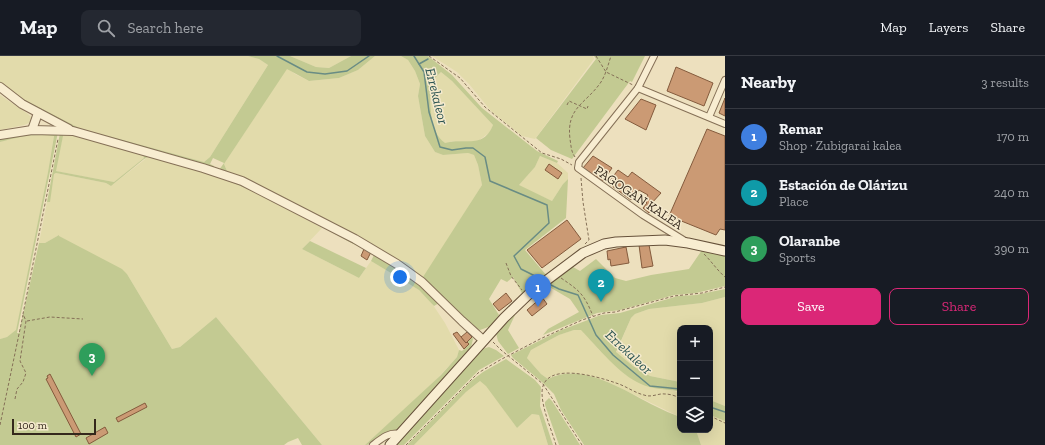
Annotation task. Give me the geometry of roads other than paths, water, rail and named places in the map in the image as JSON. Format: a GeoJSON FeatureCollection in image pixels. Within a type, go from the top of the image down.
{"type":"FeatureCollection","features":[{"type":"Feature","properties":{"kind":"main road"},"geometry":{"type":"LineString","coordinates":[[390,445],[485,338],[529,295],[574,259],[592,249],[616,242],[629,241],[665,240],[725,251]]}},
{"type":"Feature","properties":{"kind":"street"},"geometry":{"type":"LineString","coordinates":[[654,56],[638,88],[725,124]]}},
{"type":"Feature","properties":{"kind":"street"},"geometry":{"type":"LineString","coordinates":[[709,117],[725,80]]}},
{"type":"Feature","properties":{"kind":"street"},"geometry":{"type":"LineString","coordinates":[[0,87],[12,97],[38,113],[73,131],[231,177],[258,189],[355,240],[410,273],[422,282],[462,321],[485,338]]}},
{"type":"Feature","properties":{"kind":"street","name":"PAGOGAN KALEA"},"geometry":{"type":"LineString","coordinates":[[638,88],[579,167],[642,215],[688,243]]}},
{"type":"Feature","properties":{"kind":"street"},"geometry":{"type":"LineString","coordinates":[[32,130],[38,113]]}},
{"type":"Feature","properties":{"kind":"street"},"geometry":{"type":"LineString","coordinates":[[0,135],[32,130],[73,131]]}},
{"type":"Feature","properties":{"kind":"street"},"geometry":{"type":"LineString","coordinates":[[373,445],[381,438],[392,432],[400,434]]}},
{"type":"Feature","properties":{"kind":"waterway","name":"Errekaleor"},"geometry":{"type":"LineString","coordinates":[[277,56],[307,72],[325,74],[347,71],[369,56]]}},
{"type":"Feature","properties":{"kind":"waterway","name":"Errekaleor"},"geometry":{"type":"LineString","coordinates":[[414,56],[424,72],[429,112],[440,147],[452,150],[473,148],[485,157],[490,181],[547,205],[549,223],[514,256],[521,269],[541,279]]}},
{"type":"Feature","properties":{"kind":"waterway"},"geometry":{"type":"LineString","coordinates":[[419,64],[428,59]]}},
{"type":"Feature","properties":{"kind":"waterway","name":"Errekaleor"},"geometry":{"type":"LineString","coordinates":[[547,283],[559,289],[578,295],[596,335],[613,355],[650,386],[677,389]]}},
{"type":"Feature","properties":{"kind":"waterway","name":"Errekaleor"},"geometry":{"type":"LineString","coordinates":[[713,408],[725,412]]}},
{"type":"Feature","properties":{"kind":"place","name":"Estación de Olárizu"},"geometry":{"type":"Point","coordinates":[601,302]}},
{"type":"Feature","properties":{"kind":"place","name":"Remar"},"geometry":{"type":"Point","coordinates":[538,307]}},
{"type":"Feature","properties":{"kind":"place","name":"Olaranbe"},"geometry":{"type":"Point","coordinates":[92,376]}}]}
